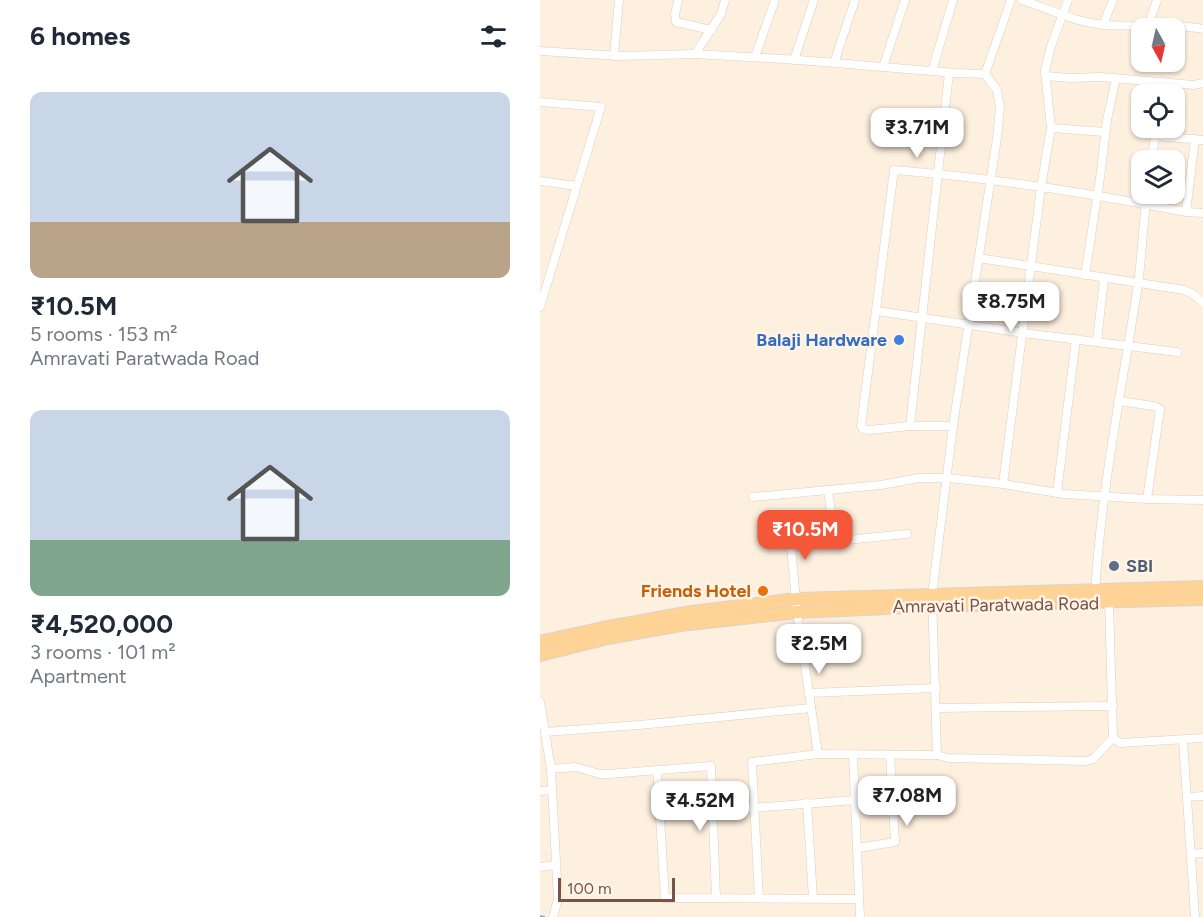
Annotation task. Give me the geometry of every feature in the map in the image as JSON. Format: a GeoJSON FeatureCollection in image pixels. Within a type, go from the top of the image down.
{"type":"FeatureCollection","features":[{"type":"Feature","properties":{"kind":"main road","name":"Amravati Paratwada Road"},"geometry":{"type":"LineString","coordinates":[[540,642],[692,612],[796,598],[933,600],[1095,596],[1203,587]]}},
{"type":"Feature","properties":{"kind":"main road","name":"Amravati Paratwada Road"},"geometry":{"type":"LineString","coordinates":[[1095,596],[1109,602],[1203,599]]}},
{"type":"Feature","properties":{"kind":"main road","name":"Amravati Paratwada Road"},"geometry":{"type":"LineString","coordinates":[[540,655],[608,638],[680,625],[933,600]]}},
{"type":"Feature","properties":{"kind":"street"},"geometry":{"type":"LineString","coordinates":[[614,56],[619,0]]}},
{"type":"Feature","properties":{"kind":"street"},"geometry":{"type":"LineString","coordinates":[[678,0],[676,22],[711,30]]}},
{"type":"Feature","properties":{"kind":"street"},"geometry":{"type":"LineString","coordinates":[[695,54],[721,14],[725,0]]}},
{"type":"Feature","properties":{"kind":"street"},"geometry":{"type":"LineString","coordinates":[[755,57],[775,0]]}},
{"type":"Feature","properties":{"kind":"street"},"geometry":{"type":"LineString","coordinates":[[794,60],[814,0]]}},
{"type":"Feature","properties":{"kind":"street"},"geometry":{"type":"LineString","coordinates":[[834,63],[855,0]]}},
{"type":"Feature","properties":{"kind":"street"},"geometry":{"type":"LineString","coordinates":[[883,67],[905,0]]}},
{"type":"Feature","properties":{"kind":"street"},"geometry":{"type":"LineString","coordinates":[[932,71],[953,0]]}},
{"type":"Feature","properties":{"kind":"street"},"geometry":{"type":"LineString","coordinates":[[985,74],[1011,0]]}},
{"type":"Feature","properties":{"kind":"street"},"geometry":{"type":"LineString","coordinates":[[1022,0],[1104,25],[1131,26]]}},
{"type":"Feature","properties":{"kind":"street"},"geometry":{"type":"LineString","coordinates":[[1003,484],[1041,187],[1051,128],[1045,71],[1051,46],[1068,0]]}},
{"type":"Feature","properties":{"kind":"street"},"geometry":{"type":"LineString","coordinates":[[1104,25],[1113,0]]}},
{"type":"Feature","properties":{"kind":"street"},"geometry":{"type":"LineString","coordinates":[[1151,18],[1157,0]]}},
{"type":"Feature","properties":{"kind":"street"},"geometry":{"type":"LineString","coordinates":[[1185,26],[1203,29]]}},
{"type":"Feature","properties":{"kind":"street"},"geometry":{"type":"LineString","coordinates":[[540,51],[614,56],[695,54],[755,57],[985,74]]}},
{"type":"Feature","properties":{"kind":"street"},"geometry":{"type":"LineString","coordinates":[[910,426],[950,73]]}},
{"type":"Feature","properties":{"kind":"street"},"geometry":{"type":"LineString","coordinates":[[937,755],[933,600],[953,426],[1000,108],[997,90],[985,74]]}},
{"type":"Feature","properties":{"kind":"street"},"geometry":{"type":"LineString","coordinates":[[1046,76],[1116,78],[1194,85],[1203,82]]}},
{"type":"Feature","properties":{"kind":"street"},"geometry":{"type":"LineString","coordinates":[[1085,275],[1105,132],[1116,78]]}},
{"type":"Feature","properties":{"kind":"street"},"geometry":{"type":"LineString","coordinates":[[540,102],[601,107],[540,307]]}},
{"type":"Feature","properties":{"kind":"street"},"geometry":{"type":"LineString","coordinates":[[1051,128],[1105,132]]}},
{"type":"Feature","properties":{"kind":"street"},"geometry":{"type":"LineString","coordinates":[[1186,212],[1199,140]]}},
{"type":"Feature","properties":{"kind":"street"},"geometry":{"type":"LineString","coordinates":[[953,426],[910,426],[869,430],[861,426],[894,170],[1041,187],[1131,202]]}},
{"type":"Feature","properties":{"kind":"street"},"geometry":{"type":"LineString","coordinates":[[540,181],[576,186]]}},
{"type":"Feature","properties":{"kind":"street"},"geometry":{"type":"LineString","coordinates":[[1095,596],[1118,401],[1138,283],[1146,204],[1203,213]]}},
{"type":"Feature","properties":{"kind":"street"},"geometry":{"type":"LineString","coordinates":[[979,258],[1184,290],[1203,303]]}},
{"type":"Feature","properties":{"kind":"street"},"geometry":{"type":"LineString","coordinates":[[1097,341],[1104,279]]}},
{"type":"Feature","properties":{"kind":"street"},"geometry":{"type":"LineString","coordinates":[[877,311],[1024,333],[1177,352]]}},
{"type":"Feature","properties":{"kind":"street"},"geometry":{"type":"LineString","coordinates":[[1058,493],[1076,339]]}},
{"type":"Feature","properties":{"kind":"street"},"geometry":{"type":"LineString","coordinates":[[1118,401],[1154,406],[1160,409],[1147,499]]}},
{"type":"Feature","properties":{"kind":"street"},"geometry":{"type":"LineString","coordinates":[[753,497],[881,485],[919,478],[948,478],[1058,493],[1203,500]]}},
{"type":"Feature","properties":{"kind":"street"},"geometry":{"type":"LineString","coordinates":[[828,490],[835,540]]}},
{"type":"Feature","properties":{"kind":"street"},"geometry":{"type":"LineString","coordinates":[[818,754],[797,612],[791,547],[835,540],[907,534]]}},
{"type":"Feature","properties":{"kind":"street"},"geometry":{"type":"LineString","coordinates":[[759,898],[752,762],[818,754],[937,755],[948,758],[1086,761],[1093,759],[1113,738],[1109,602]]}},
{"type":"Feature","properties":{"kind":"street"},"geometry":{"type":"LineString","coordinates":[[809,693],[936,688]]}},
{"type":"Feature","properties":{"kind":"street"},"geometry":{"type":"LineString","coordinates":[[540,702],[551,769],[558,899],[553,917]]}},
{"type":"Feature","properties":{"kind":"street"},"geometry":{"type":"LineString","coordinates":[[936,708],[1113,706]]}},
{"type":"Feature","properties":{"kind":"street"},"geometry":{"type":"LineString","coordinates":[[545,732],[811,708]]}},
{"type":"Feature","properties":{"kind":"street"},"geometry":{"type":"LineString","coordinates":[[1113,738],[1119,743],[1203,738]]}},
{"type":"Feature","properties":{"kind":"street"},"geometry":{"type":"LineString","coordinates":[[1183,740],[1195,917]]}},
{"type":"Feature","properties":{"kind":"street"},"geometry":{"type":"LineString","coordinates":[[857,848],[895,842],[890,754]]}},
{"type":"Feature","properties":{"kind":"street"},"geometry":{"type":"LineString","coordinates":[[853,755],[860,917]]}},
{"type":"Feature","properties":{"kind":"street"},"geometry":{"type":"LineString","coordinates":[[551,769],[575,767],[600,774],[711,765],[716,897]]}},
{"type":"Feature","properties":{"kind":"street"},"geometry":{"type":"LineString","coordinates":[[657,770],[665,898],[859,899]]}},
{"type":"Feature","properties":{"kind":"street"},"geometry":{"type":"LineString","coordinates":[[540,791],[551,790]]}},
{"type":"Feature","properties":{"kind":"street"},"geometry":{"type":"LineString","coordinates":[[1187,797],[1203,796]]}},
{"type":"Feature","properties":{"kind":"street"},"geometry":{"type":"LineString","coordinates":[[712,811],[855,800]]}},
{"type":"Feature","properties":{"kind":"street"},"geometry":{"type":"LineString","coordinates":[[807,803],[813,898]]}},
{"type":"Feature","properties":{"kind":"street"},"geometry":{"type":"LineString","coordinates":[[1191,854],[1203,853]]}},
{"type":"Feature","properties":{"kind":"street"},"geometry":{"type":"LineString","coordinates":[[540,867],[555,865]]}},
{"type":"Feature","properties":{"kind":"railway"},"geometry":{"type":"LineString","coordinates":[[540,916],[545,917]]}},
{"type":"Feature","properties":{"kind":"place","name":"Balaji Hardware"},"geometry":{"type":"Point","coordinates":[899,340]}},
{"type":"Feature","properties":{"kind":"place","name":"SBI"},"geometry":{"type":"Point","coordinates":[1114,566]}},
{"type":"Feature","properties":{"kind":"place","name":"Friends Hotel"},"geometry":{"type":"Point","coordinates":[763,591]}}]}
